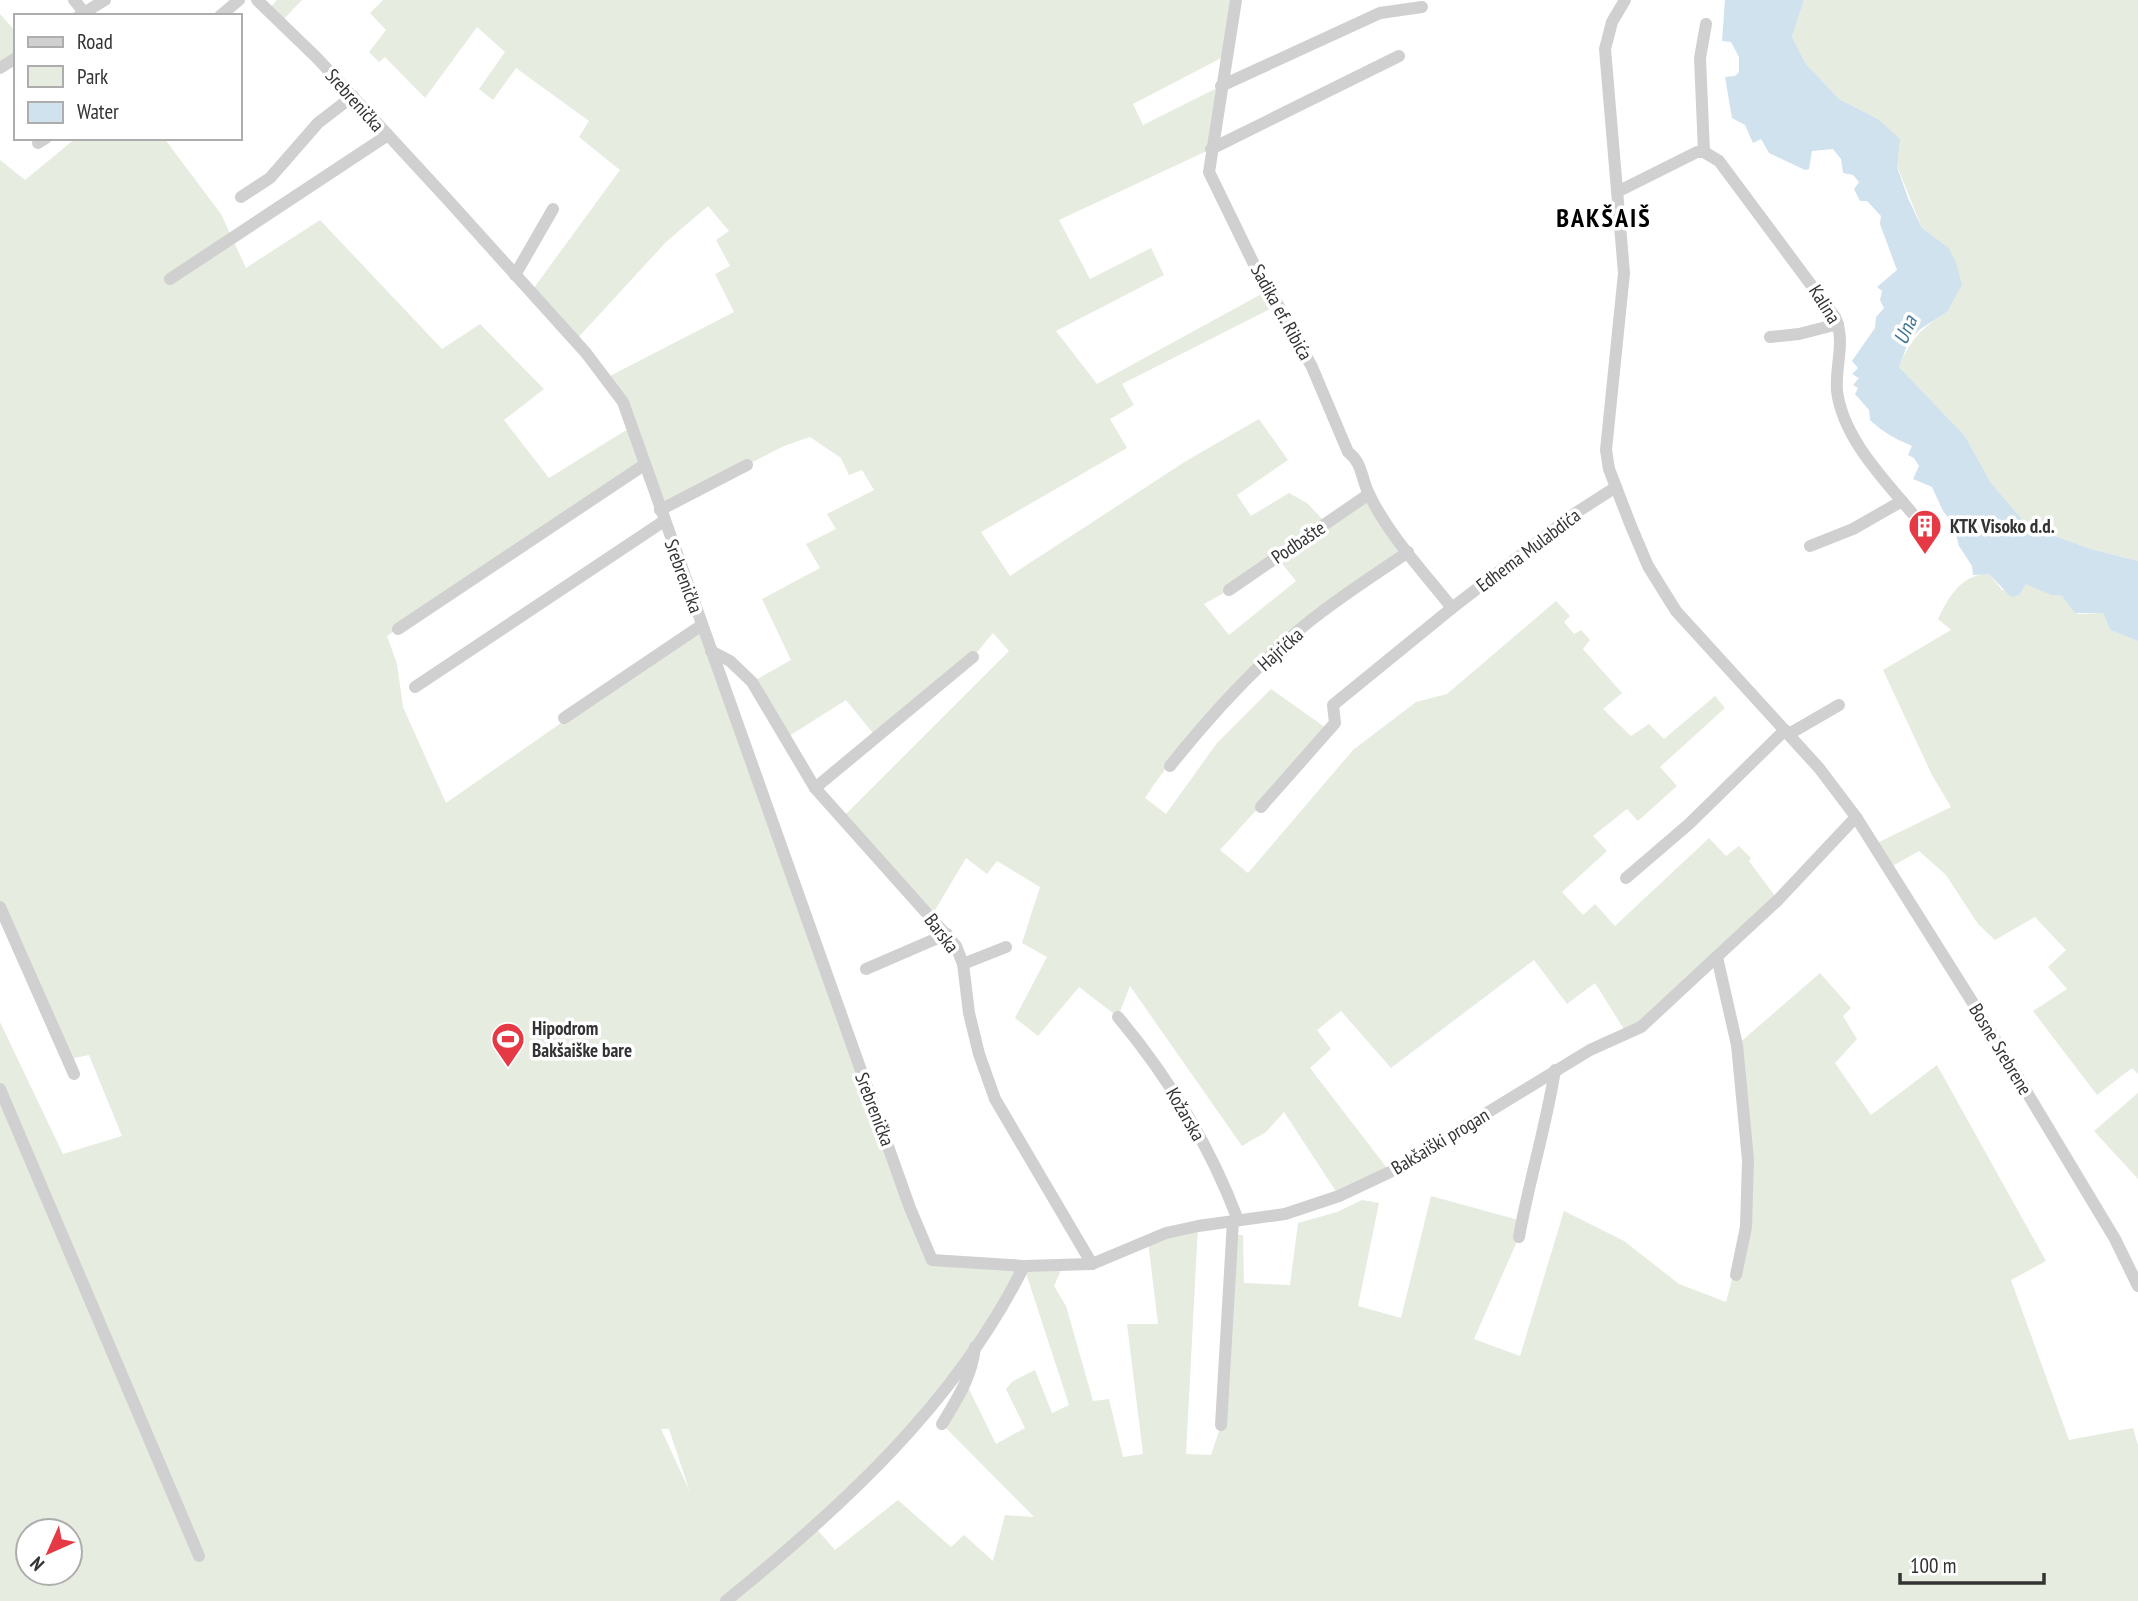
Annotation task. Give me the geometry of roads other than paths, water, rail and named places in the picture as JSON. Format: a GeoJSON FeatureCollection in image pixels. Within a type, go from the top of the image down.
{"type":"FeatureCollection","features":[{"type":"Feature","properties":{"kind":"street"},"geometry":{"type":"LineString","coordinates":[[74,0],[81,14],[105,0]]}},
{"type":"Feature","properties":{"kind":"street"},"geometry":{"type":"LineString","coordinates":[[222,14],[239,0]]}},
{"type":"Feature","properties":{"kind":"street","name":"Srebrenička"},"geometry":{"type":"LineString","coordinates":[[257,0],[353,96],[606,378],[622,402],[910,1208],[933,1260]]}},
{"type":"Feature","properties":{"kind":"street","name":"Sadika ef. Ribića"},"geometry":{"type":"LineString","coordinates":[[1236,0],[1208,164],[1213,182],[1267,291],[1272,294],[1312,367],[1348,452],[1357,459],[1369,494],[1408,552],[1448,603]]}},
{"type":"Feature","properties":{"kind":"street","name":"Bosne Srebrene"},"geometry":{"type":"LineString","coordinates":[[1625,0],[1612,23],[1605,50],[1606,89],[1619,191],[1624,273],[1605,437],[1609,469],[1616,487],[1648,566],[1676,611],[1787,732],[1856,817],[1978,1011],[2115,1239],[2138,1286]]}},
{"type":"Feature","properties":{"kind":"street"},"geometry":{"type":"LineString","coordinates":[[1221,86],[1380,13],[1422,7]]}},
{"type":"Feature","properties":{"kind":"street"},"geometry":{"type":"LineString","coordinates":[[1619,191],[1697,152],[1704,152],[1700,58],[1706,24]]}},
{"type":"Feature","properties":{"kind":"street"},"geometry":{"type":"LineString","coordinates":[[1211,149],[1399,56]]}},
{"type":"Feature","properties":{"kind":"street"},"geometry":{"type":"LineString","coordinates":[[241,197],[270,178],[318,123],[353,96]]}},
{"type":"Feature","properties":{"kind":"street"},"geometry":{"type":"LineString","coordinates":[[170,279],[388,135]]}},
{"type":"Feature","properties":{"kind":"street","name":"Kalina"},"geometry":{"type":"LineString","coordinates":[[1704,152],[1719,161],[1742,190],[1817,289],[1838,324],[1842,341],[1838,392],[1843,416],[1865,454],[1912,513]]}},
{"type":"Feature","properties":{"kind":"street"},"geometry":{"type":"LineString","coordinates":[[515,275],[553,209]]}},
{"type":"Feature","properties":{"kind":"street"},"geometry":{"type":"LineString","coordinates":[[1770,337],[1799,334],[1838,324]]}},
{"type":"Feature","properties":{"kind":"street"},"geometry":{"type":"LineString","coordinates":[[415,687],[662,515],[747,465]]}},
{"type":"Feature","properties":{"kind":"street"},"geometry":{"type":"LineString","coordinates":[[398,629],[644,466]]}},
{"type":"Feature","properties":{"kind":"street","name":"Edhema Mulabdića"},"geometry":{"type":"LineString","coordinates":[[1261,807],[1335,723],[1333,705],[1448,603],[1616,487]]}},
{"type":"Feature","properties":{"kind":"street","name":"Podbašte"},"geometry":{"type":"LineString","coordinates":[[1229,590],[1369,494]]}},
{"type":"Feature","properties":{"kind":"street"},"geometry":{"type":"LineString","coordinates":[[1810,547],[1853,529],[1902,502]]}},
{"type":"Feature","properties":{"kind":"street","name":"Hajrićka"},"geometry":{"type":"LineString","coordinates":[[1170,766],[1212,712],[1278,649],[1321,613],[1408,552]]}},
{"type":"Feature","properties":{"kind":"street"},"geometry":{"type":"LineString","coordinates":[[564,718],[702,625]]}},
{"type":"Feature","properties":{"kind":"street","name":"Barska"},"geometry":{"type":"LineString","coordinates":[[712,651],[730,661],[752,682],[815,788],[947,934],[963,964],[974,1034],[995,1099],[1092,1264]]}},
{"type":"Feature","properties":{"kind":"street"},"geometry":{"type":"LineString","coordinates":[[815,788],[973,657]]}},
{"type":"Feature","properties":{"kind":"street"},"geometry":{"type":"LineString","coordinates":[[1626,878],[1689,824],[1787,732],[1839,705]]}},
{"type":"Feature","properties":{"kind":"street","name":"Bakšaiški progan"},"geometry":{"type":"LineString","coordinates":[[933,1260],[1024,1266],[1092,1264],[1166,1233],[1285,1214],[1339,1196],[1390,1172],[1555,1070],[1640,1027],[1812,866],[1856,817]]}},
{"type":"Feature","properties":{"kind":"street"},"geometry":{"type":"LineString","coordinates":[[0,906],[74,1073]]}},
{"type":"Feature","properties":{"kind":"street"},"geometry":{"type":"LineString","coordinates":[[866,969],[947,934]]}},
{"type":"Feature","properties":{"kind":"street"},"geometry":{"type":"LineString","coordinates":[[963,964],[1006,947]]}},
{"type":"Feature","properties":{"kind":"street"},"geometry":{"type":"LineString","coordinates":[[1717,957],[1737,1045],[1748,1160],[1746,1227],[1736,1275]]}},
{"type":"Feature","properties":{"kind":"street","name":"Kožarska"},"geometry":{"type":"LineString","coordinates":[[1118,1017],[1171,1086],[1222,1176],[1236,1221]]}},
{"type":"Feature","properties":{"kind":"street"},"geometry":{"type":"LineString","coordinates":[[1519,1237],[1526,1196],[1546,1126],[1555,1070]]}},
{"type":"Feature","properties":{"kind":"street"},"geometry":{"type":"LineString","coordinates":[[0,1089],[199,1556]]}},
{"type":"Feature","properties":{"kind":"street"},"geometry":{"type":"LineString","coordinates":[[1220,1425],[1236,1221]]}},
{"type":"Feature","properties":{"kind":"street"},"geometry":{"type":"LineString","coordinates":[[726,1601],[814,1526],[902,1441],[931,1408],[997,1317],[1024,1266]]}},
{"type":"Feature","properties":{"kind":"street"},"geometry":{"type":"LineString","coordinates":[[942,1424],[974,1365],[975,1347]]}},
{"type":"Feature","properties":{"kind":"water","name":"Una"},"geometry":{"type":"Polygon","coordinates":[[[1725,0],[1804,0],[1792,37],[1806,64],[1839,99],[1878,119],[1900,139],[1897,167],[1908,198],[1922,228],[1948,247],[1956,262],[1962,285],[1947,312],[1919,330],[1908,343],[1899,367],[1965,436],[1991,483],[2028,526],[2091,549],[2138,561],[2138,641],[2110,630],[2103,613],[2075,613],[2062,596],[2051,595],[2026,584],[2019,595],[2011,597],[1989,574],[1973,575],[1972,566],[1959,546],[1953,524],[1943,511],[1932,487],[1913,479],[1919,466],[1914,458],[1908,455],[1912,446],[1890,435],[1870,420],[1869,410],[1855,394],[1858,388],[1853,385],[1859,378],[1852,374],[1858,368],[1852,361],[1875,328],[1876,317],[1884,308],[1880,300],[1882,291],[1877,287],[1897,270],[1880,224],[1881,216],[1867,201],[1860,201],[1854,189],[1859,182],[1853,175],[1843,173],[1841,159],[1833,149],[1812,151],[1809,169],[1805,170],[1769,153],[1761,139],[1753,143],[1745,125],[1732,118],[1725,77],[1735,76],[1739,72],[1739,57],[1731,42],[1722,41],[1725,0]]]}},
{"type":"Feature","properties":{"kind":"place","name":"KTK Visoko d.d."},"geometry":{"type":"Point","coordinates":[1925,556]}},
{"type":"Feature","properties":{"kind":"place","name":"Hipodrom Bakšaiške bare"},"geometry":{"type":"Point","coordinates":[508,1069]}},
{"type":"Feature","properties":{"kind":"district","name":"BAKŠAIŠ"},"geometry":{"type":"Point","coordinates":[1604,217]}}]}
